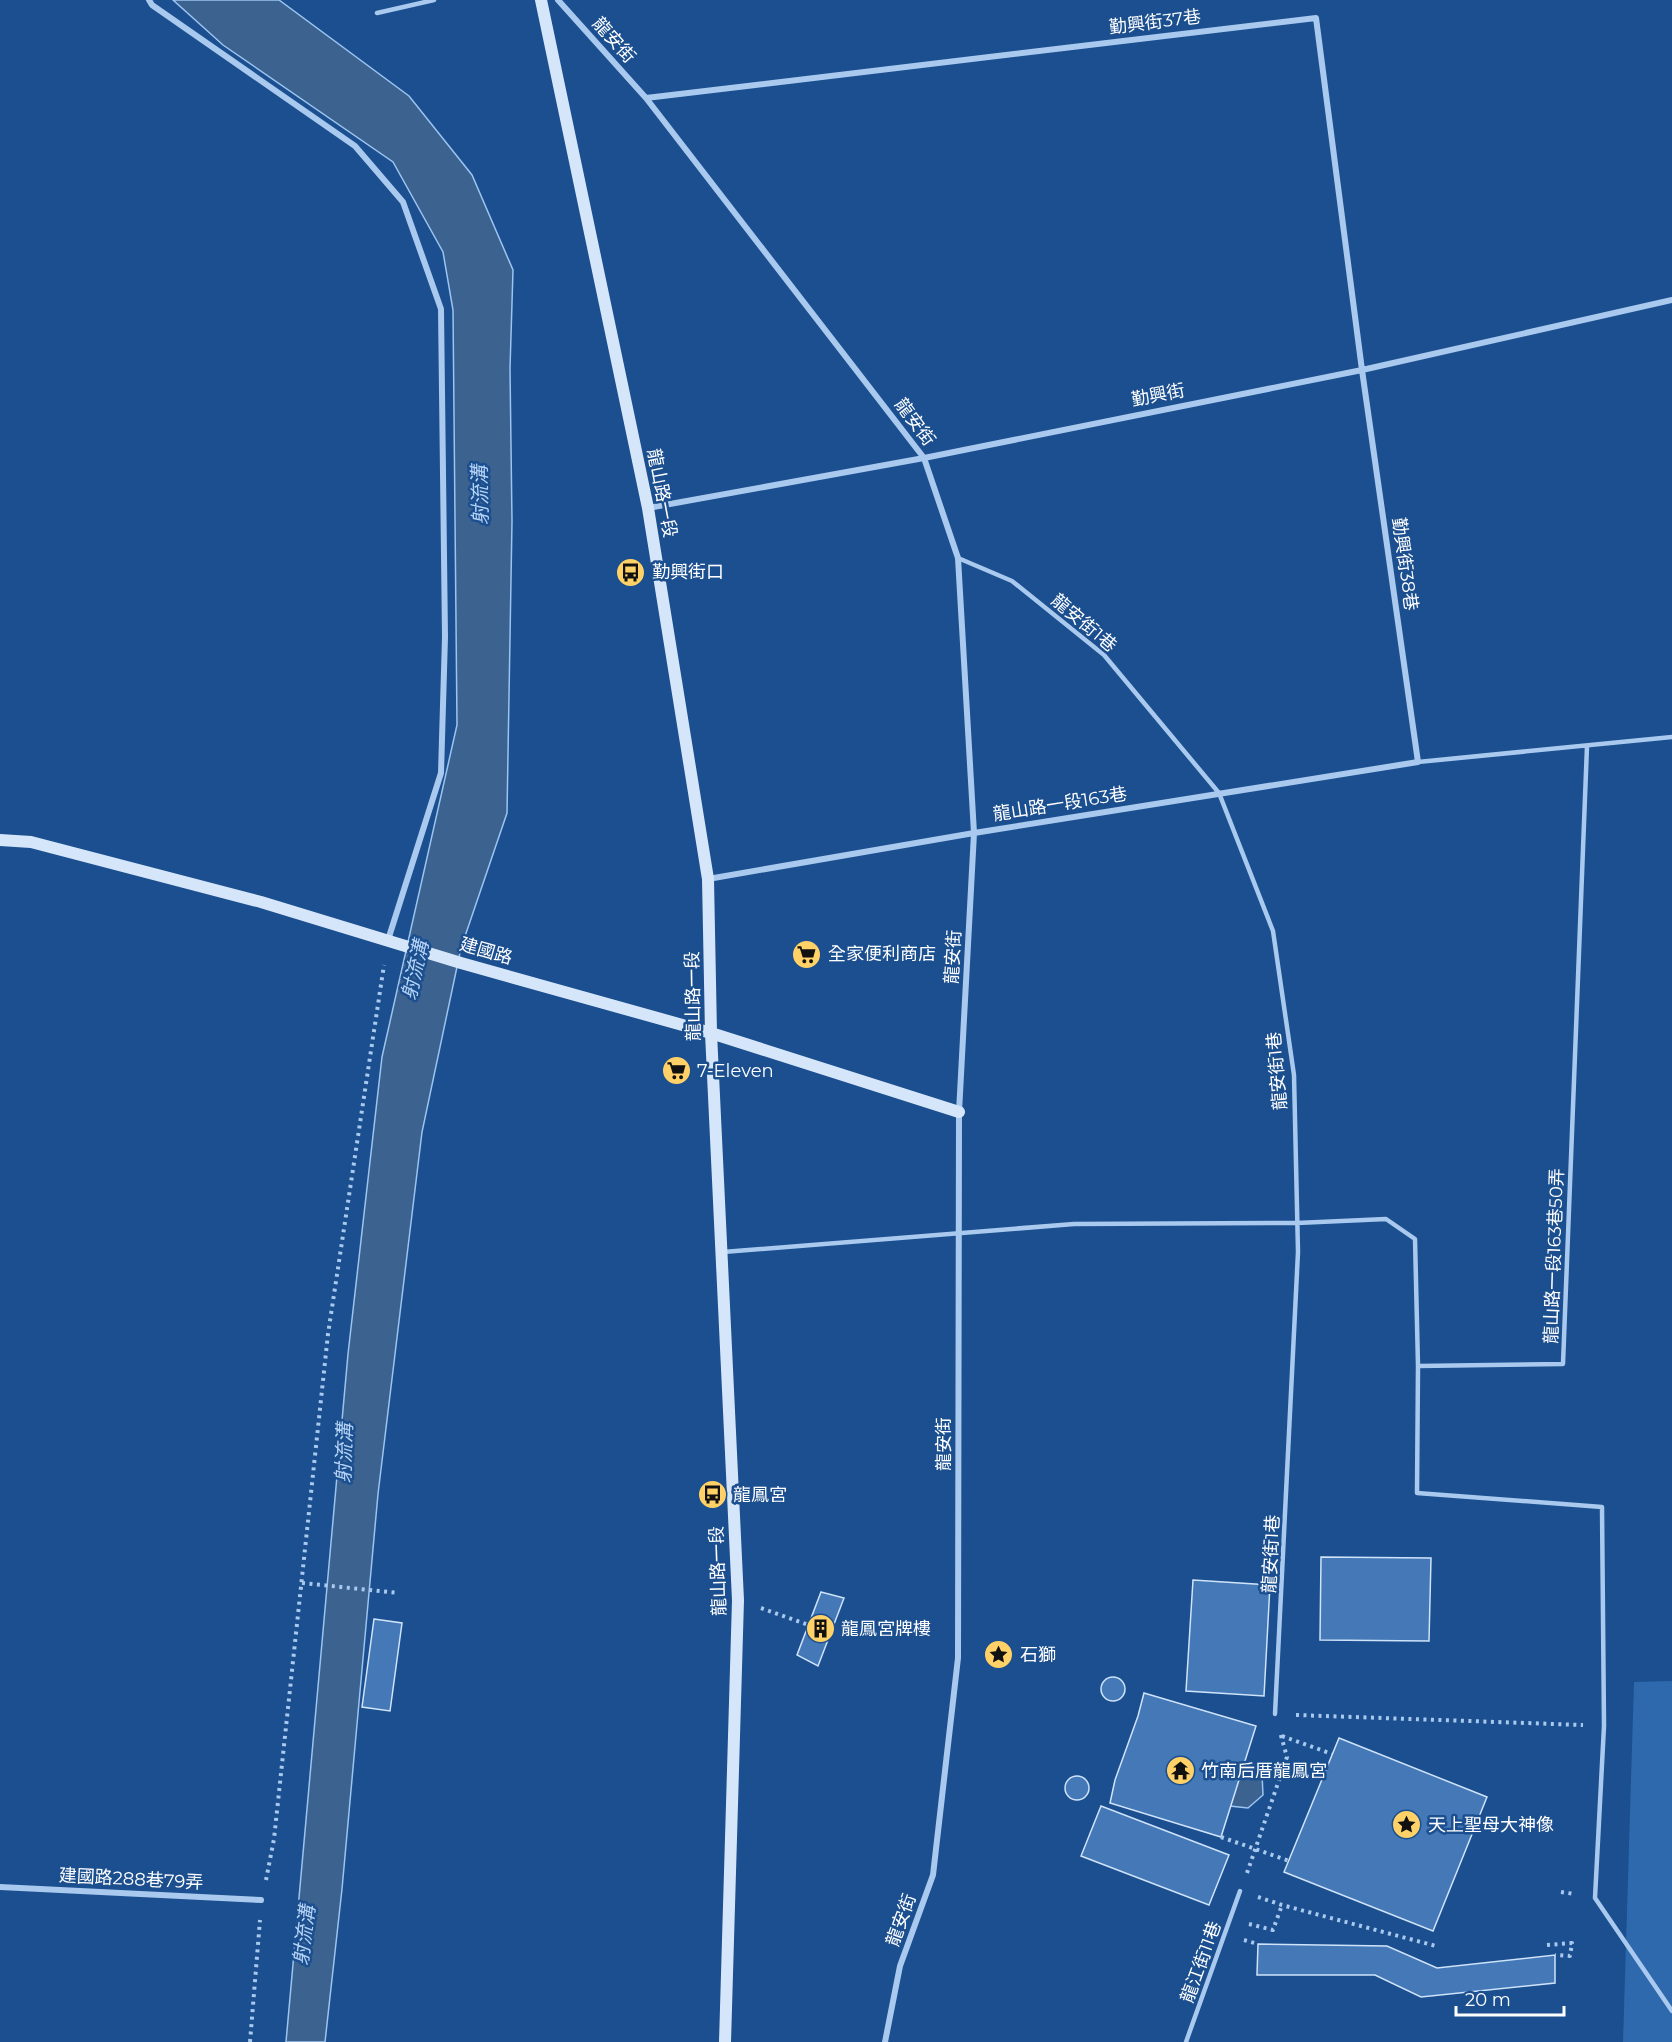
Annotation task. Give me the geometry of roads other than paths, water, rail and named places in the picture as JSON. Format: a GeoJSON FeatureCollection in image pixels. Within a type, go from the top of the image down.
{"type":"FeatureCollection","features":[{"type":"Feature","properties":{"kind":"street"},"geometry":{"type":"LineString","coordinates":[[149,0],[152,5],[355,146],[403,201],[441,309],[445,637],[441,773],[393,942]]}},
{"type":"Feature","properties":{"kind":"street","name":"龍山路一段"},"geometry":{"type":"LineString","coordinates":[[542,0],[648,508],[708,879],[711,1033],[738,1600],[725,2042]]}},
{"type":"Feature","properties":{"kind":"street","name":"龍安街"},"geometry":{"type":"LineString","coordinates":[[558,0],[646,98],[924,458],[958,558],[974,833],[959,1112],[958,1658],[933,1875],[900,1966],[885,2042]]}},
{"type":"Feature","properties":{"kind":"street","name":"勤興街37巷"},"geometry":{"type":"LineString","coordinates":[[646,98],[1316,18],[1362,370]]}},
{"type":"Feature","properties":{"kind":"street","name":"勤興街"},"geometry":{"type":"LineString","coordinates":[[648,508],[924,458],[1362,370],[1672,300]]}},
{"type":"Feature","properties":{"kind":"street","name":"勤興街38巷"},"geometry":{"type":"LineString","coordinates":[[1362,370],[1418,762]]}},
{"type":"Feature","properties":{"kind":"street","name":"龍山路一段163巷"},"geometry":{"type":"LineString","coordinates":[[708,879],[1220,792],[1418,762]]}},
{"type":"Feature","properties":{"kind":"street","name":"建國路"},"geometry":{"type":"LineString","coordinates":[[0,840],[31,842],[261,902],[461,963],[711,1033],[959,1112]]}},
{"type":"Feature","properties":{"kind":"street","name":"建國路288巷79弄"},"geometry":{"type":"LineString","coordinates":[[0,1887],[261,1900]]}},
{"type":"Feature","properties":{"kind":"lane"},"geometry":{"type":"LineString","coordinates":[[377,13],[434,0]]}},
{"type":"Feature","properties":{"kind":"lane","name":"龍安街1巷"},"geometry":{"type":"LineString","coordinates":[[958,558],[1012,581],[1104,655],[1220,792],[1273,931],[1294,1075],[1298,1223],[1298,1264],[1275,1714]]}},
{"type":"Feature","properties":{"kind":"lane"},"geometry":{"type":"LineString","coordinates":[[1418,762],[1672,737]]}},
{"type":"Feature","properties":{"kind":"lane","name":"龍山路一段163巷50弄"},"geometry":{"type":"LineString","coordinates":[[1418,1366],[1563,1364],[1587,746]]}},
{"type":"Feature","properties":{"kind":"lane"},"geometry":{"type":"LineString","coordinates":[[722,1252],[1074,1224],[1298,1223],[1386,1219],[1415,1239],[1418,1366],[1417,1492],[1602,1507],[1604,1726],[1595,1898],[1672,2011]]}},
{"type":"Feature","properties":{"kind":"lane","name":"龍江街11巷"},"geometry":{"type":"LineString","coordinates":[[1186,2042],[1240,1891]]}},
{"type":"Feature","properties":{"kind":"water","name":"射流溝"},"geometry":{"type":"Polygon","coordinates":[[[173,0],[279,0],[409,96],[472,175],[513,270],[510,369],[512,521],[507,813],[461,948],[422,1132],[378,1494],[342,1889],[325,2042],[286,2042],[348,1354],[382,1057],[457,725],[453,310],[443,252],[393,162],[223,45],[173,0]]]}},
{"type":"Feature","properties":{"kind":"water"},"geometry":{"type":"Polygon","coordinates":[[[1244,1763],[1262,1774],[1263,1795],[1248,1808],[1230,1806],[1244,1763]]]}},
{"type":"Feature","properties":{"kind":"place","name":"勤興街口"},"geometry":{"type":"Point","coordinates":[631,572]}},
{"type":"Feature","properties":{"kind":"place","name":"全家便利商店"},"geometry":{"type":"Point","coordinates":[807,954]}},
{"type":"Feature","properties":{"kind":"place","name":"7-Eleven"},"geometry":{"type":"Point","coordinates":[676,1071]}},
{"type":"Feature","properties":{"kind":"place","name":"龍鳳宮"},"geometry":{"type":"Point","coordinates":[712,1495]}},
{"type":"Feature","properties":{"kind":"place","name":"龍鳳宮牌樓"},"geometry":{"type":"Point","coordinates":[820,1629]}},
{"type":"Feature","properties":{"kind":"place","name":"石獅"},"geometry":{"type":"Point","coordinates":[999,1655]}},
{"type":"Feature","properties":{"kind":"place","name":"竹南后厝龍鳳宮"},"geometry":{"type":"Point","coordinates":[1180,1771]}},
{"type":"Feature","properties":{"kind":"place","name":"天上聖母大神像"},"geometry":{"type":"Point","coordinates":[1407,1825]}}]}
